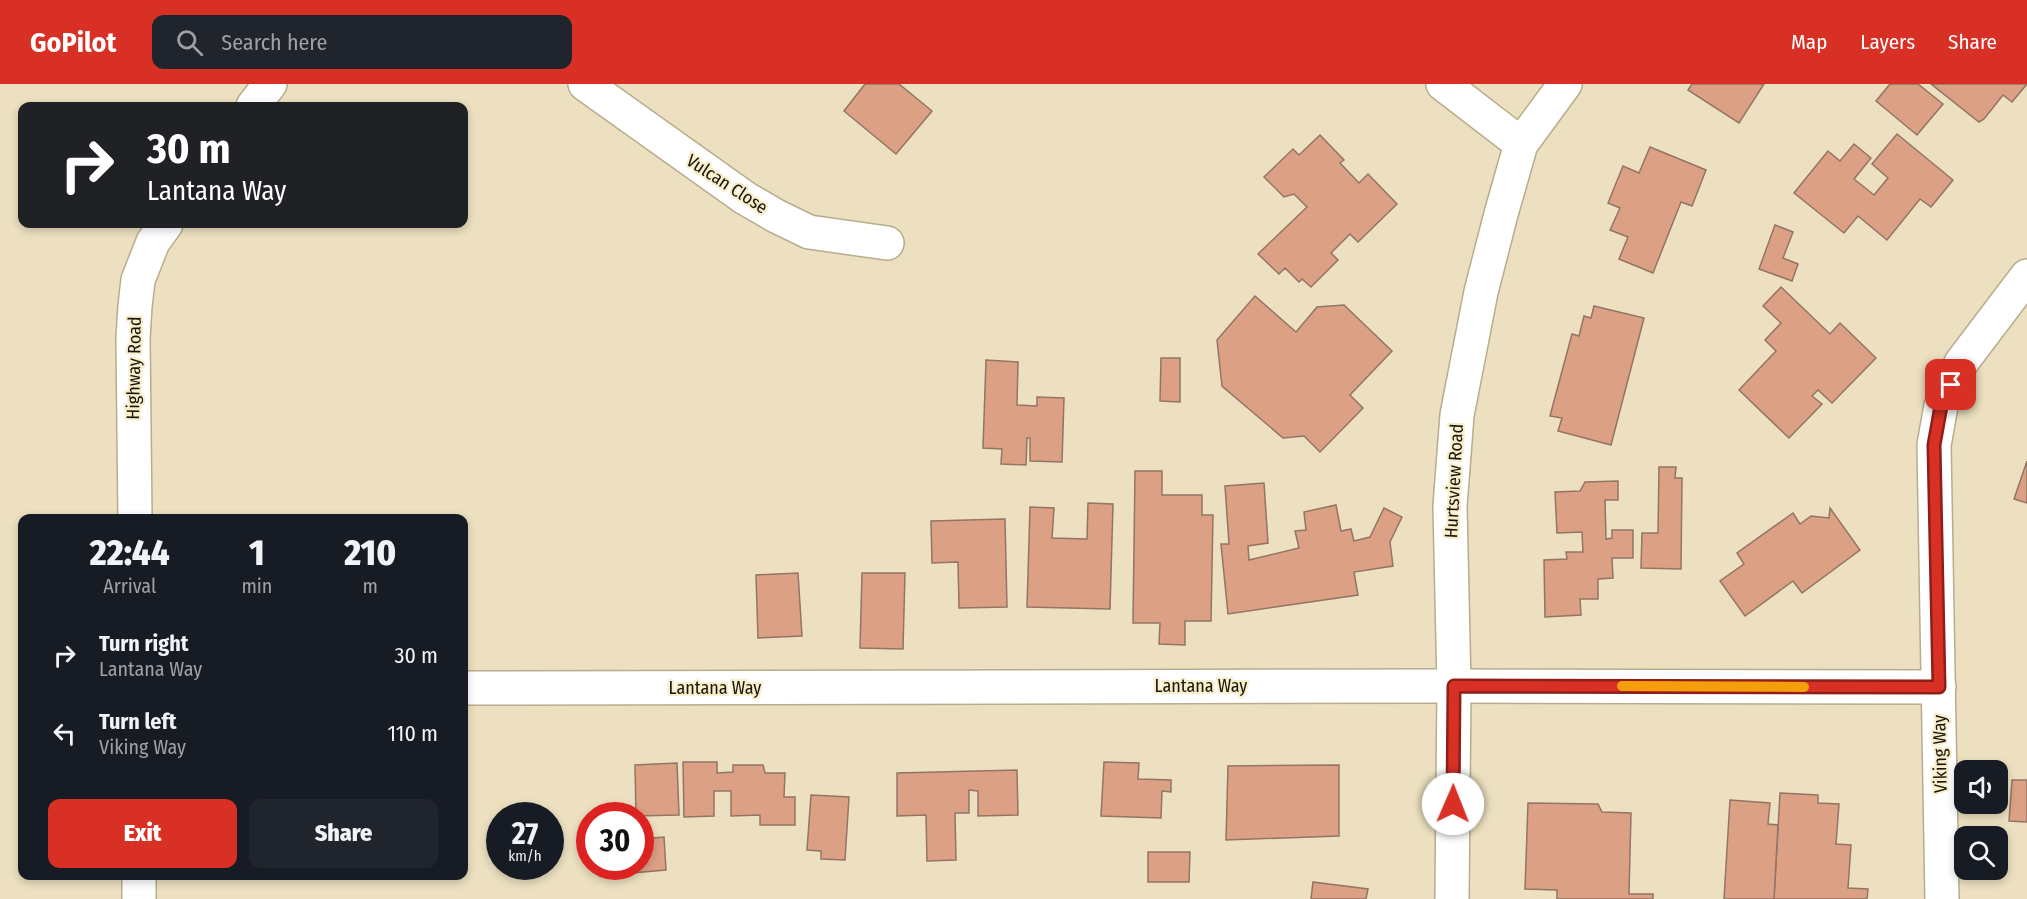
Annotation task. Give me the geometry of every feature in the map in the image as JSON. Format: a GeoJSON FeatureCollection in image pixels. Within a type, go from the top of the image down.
{"type":"FeatureCollection","features":[{"type":"Feature","properties":{"kind":"street"},"geometry":{"type":"LineString","coordinates":[[256,102],[270,84]]}},
{"type":"Feature","properties":{"kind":"street","name":"Vulcan Close"},"geometry":{"type":"LineString","coordinates":[[585,84],[745,198],[776,216],[809,232],[887,243]]}},
{"type":"Feature","properties":{"kind":"street"},"geometry":{"type":"LineString","coordinates":[[1443,84],[1521,144]]}},
{"type":"Feature","properties":{"kind":"street","name":"Hurtsview Road"},"geometry":{"type":"LineString","coordinates":[[1452,899],[1454,686],[1450,506],[1457,415],[1481,292],[1521,144],[1564,84]]}},
{"type":"Feature","properties":{"kind":"street","name":"Highway Road"},"geometry":{"type":"LineString","coordinates":[[135,514],[133,338],[135,306],[138,279],[153,242],[163,228]]}},
{"type":"Feature","properties":{"kind":"street","name":"Viking Way"},"geometry":{"type":"LineString","coordinates":[[1942,899],[1934,445],[1941,406],[1961,363],[2027,276]]}},
{"type":"Feature","properties":{"kind":"street","name":"Lantana Way"},"geometry":{"type":"LineString","coordinates":[[468,688],[1939,687]]}},
{"type":"Feature","properties":{"kind":"street"},"geometry":{"type":"LineString","coordinates":[[139,880],[139,899]]}},
{"type":"Feature","properties":{"kind":"building"},"geometry":{"type":"Polygon","coordinates":[[[865,84],[899,84],[932,111],[896,154],[844,111],[865,84]]]}},
{"type":"Feature","properties":{"kind":"building"},"geometry":{"type":"Polygon","coordinates":[[[1692,84],[1764,84],[1739,123],[1688,90],[1692,84]]]}},
{"type":"Feature","properties":{"kind":"building"},"geometry":{"type":"Polygon","coordinates":[[[1890,84],[1918,84],[1943,104],[1917,135],[1876,101],[1890,84]]]}},
{"type":"Feature","properties":{"kind":"building"},"geometry":{"type":"Polygon","coordinates":[[[1931,84],[2027,84],[2012,102],[2003,95],[1979,122],[1931,84]]]}},
{"type":"Feature","properties":{"kind":"building"},"geometry":{"type":"Polygon","coordinates":[[[1897,134],[1953,180],[1931,207],[1920,199],[1887,240],[1858,216],[1844,233],[1794,193],[1828,151],[1840,161],[1854,144],[1871,158],[1854,179],[1874,195],[1888,178],[1872,164],[1897,134]]]}},
{"type":"Feature","properties":{"kind":"building"},"geometry":{"type":"Polygon","coordinates":[[[1320,135],[1344,160],[1340,163],[1359,183],[1368,174],[1397,204],[1358,242],[1350,234],[1331,253],[1338,260],[1311,287],[1302,279],[1299,282],[1285,268],[1279,274],[1258,254],[1307,207],[1294,194],[1284,197],[1264,177],[1293,149],[1299,155],[1320,135]]]}},
{"type":"Feature","properties":{"kind":"building"},"geometry":{"type":"Polygon","coordinates":[[[1650,147],[1706,170],[1692,206],[1681,202],[1653,273],[1619,259],[1628,237],[1610,230],[1620,208],[1608,203],[1623,166],[1639,173],[1650,147]]]}},
{"type":"Feature","properties":{"kind":"building"},"geometry":{"type":"Polygon","coordinates":[[[1775,225],[1793,232],[1783,258],[1798,264],[1792,281],[1759,269],[1775,225]]]}},
{"type":"Feature","properties":{"kind":"building"},"geometry":{"type":"Polygon","coordinates":[[[1781,287],[1830,334],[1840,323],[1876,358],[1832,403],[1818,390],[1812,396],[1822,404],[1789,438],[1739,390],[1776,351],[1765,340],[1781,323],[1763,306],[1781,287]]]}},
{"type":"Feature","properties":{"kind":"building"},"geometry":{"type":"Polygon","coordinates":[[[1255,296],[1296,332],[1317,307],[1344,305],[1392,351],[1350,395],[1363,408],[1320,452],[1304,436],[1283,438],[1222,386],[1217,340],[1255,296]]]}},
{"type":"Feature","properties":{"kind":"building"},"geometry":{"type":"Polygon","coordinates":[[[1594,306],[1644,318],[1611,445],[1558,431],[1562,418],[1550,416],[1572,334],[1579,336],[1584,316],[1591,318],[1594,306]]]}},
{"type":"Feature","properties":{"kind":"building"},"geometry":{"type":"Polygon","coordinates":[[[1161,358],[1180,358],[1180,402],[1160,401],[1161,358]]]}},
{"type":"Feature","properties":{"kind":"building"},"geometry":{"type":"Polygon","coordinates":[[[986,360],[1018,362],[1017,405],[1037,406],[1037,397],[1064,398],[1062,462],[1030,461],[1030,438],[1027,438],[1026,465],[1001,464],[1002,449],[983,448],[986,360]]]}},
{"type":"Feature","properties":{"kind":"building"},"geometry":{"type":"Polygon","coordinates":[[[2027,461],[2027,503],[2014,499],[2027,461]]]}},
{"type":"Feature","properties":{"kind":"building"},"geometry":{"type":"Polygon","coordinates":[[[1659,467],[1676,467],[1675,478],[1682,478],[1681,569],[1641,568],[1642,533],[1658,533],[1659,467]]]}},
{"type":"Feature","properties":{"kind":"building"},"geometry":{"type":"Polygon","coordinates":[[[1135,471],[1162,471],[1162,495],[1202,495],[1202,515],[1213,515],[1211,621],[1185,621],[1185,645],[1159,644],[1160,623],[1133,623],[1135,471]]]}},
{"type":"Feature","properties":{"kind":"building"},"geometry":{"type":"Polygon","coordinates":[[[1618,481],[1618,500],[1605,500],[1606,539],[1612,538],[1612,530],[1633,530],[1633,558],[1612,558],[1613,578],[1598,579],[1598,599],[1580,599],[1581,615],[1545,617],[1544,560],[1567,559],[1566,552],[1583,552],[1582,532],[1557,533],[1555,492],[1580,491],[1585,482],[1618,481]]]}},
{"type":"Feature","properties":{"kind":"building"},"geometry":{"type":"Polygon","coordinates":[[[1264,483],[1268,543],[1248,546],[1249,560],[1299,548],[1295,531],[1306,530],[1304,512],[1336,505],[1341,531],[1351,529],[1354,541],[1370,537],[1384,508],[1402,517],[1390,542],[1393,566],[1354,572],[1358,595],[1228,614],[1221,544],[1229,544],[1225,486],[1264,483]]]}},
{"type":"Feature","properties":{"kind":"building"},"geometry":{"type":"Polygon","coordinates":[[[1088,503],[1113,504],[1110,609],[1027,607],[1030,507],[1054,508],[1052,538],[1087,539],[1088,503]]]}},
{"type":"Feature","properties":{"kind":"building"},"geometry":{"type":"Polygon","coordinates":[[[1830,508],[1860,550],[1802,593],[1793,581],[1745,616],[1720,581],[1744,564],[1737,553],[1793,513],[1800,524],[1811,516],[1829,518],[1830,508]]]}},
{"type":"Feature","properties":{"kind":"building"},"geometry":{"type":"Polygon","coordinates":[[[1005,519],[1007,607],[959,608],[958,562],[932,563],[931,521],[1005,519]]]}},
{"type":"Feature","properties":{"kind":"building"},"geometry":{"type":"Polygon","coordinates":[[[798,573],[802,636],[758,638],[756,575],[798,573]]]}},
{"type":"Feature","properties":{"kind":"building"},"geometry":{"type":"Polygon","coordinates":[[[862,573],[905,573],[903,649],[860,648],[862,573]]]}},
{"type":"Feature","properties":{"kind":"building"},"geometry":{"type":"Polygon","coordinates":[[[683,762],[717,762],[717,773],[733,772],[733,765],[763,765],[765,773],[785,773],[784,797],[795,797],[795,825],[760,825],[760,815],[731,816],[731,791],[714,791],[714,816],[684,817],[683,762]]]}},
{"type":"Feature","properties":{"kind":"building"},"geometry":{"type":"Polygon","coordinates":[[[1104,762],[1139,763],[1138,779],[1171,780],[1171,792],[1162,791],[1161,818],[1101,816],[1104,762]]]}},
{"type":"Feature","properties":{"kind":"building"},"geometry":{"type":"Polygon","coordinates":[[[677,763],[679,815],[654,816],[654,802],[636,802],[635,765],[677,763]]]}},
{"type":"Feature","properties":{"kind":"building"},"geometry":{"type":"Polygon","coordinates":[[[1339,765],[1339,836],[1226,840],[1228,766],[1339,765]]]}},
{"type":"Feature","properties":{"kind":"building"},"geometry":{"type":"Polygon","coordinates":[[[1017,770],[1018,815],[978,816],[978,791],[969,790],[969,813],[955,813],[956,860],[927,861],[926,815],[897,816],[897,773],[1017,770]]]}},
{"type":"Feature","properties":{"kind":"building"},"geometry":{"type":"Polygon","coordinates":[[[2012,780],[2027,780],[2027,822],[2009,821],[2012,780]]]}},
{"type":"Feature","properties":{"kind":"building"},"geometry":{"type":"Polygon","coordinates":[[[1780,793],[1818,795],[1818,803],[1839,804],[1836,844],[1851,845],[1848,888],[1868,889],[1867,899],[1774,899],[1780,793]]]}},
{"type":"Feature","properties":{"kind":"building"},"geometry":{"type":"Polygon","coordinates":[[[811,795],[849,797],[845,860],[821,859],[821,851],[807,850],[811,795]]]}},
{"type":"Feature","properties":{"kind":"building"},"geometry":{"type":"Polygon","coordinates":[[[1730,800],[1770,803],[1768,824],[1778,825],[1774,899],[1724,899],[1730,800]]]}},
{"type":"Feature","properties":{"kind":"building"},"geometry":{"type":"Polygon","coordinates":[[[1528,803],[1598,804],[1602,812],[1631,813],[1629,894],[1653,894],[1653,899],[1557,899],[1557,890],[1525,889],[1528,803]]]}},
{"type":"Feature","properties":{"kind":"building"},"geometry":{"type":"Polygon","coordinates":[[[664,837],[666,870],[654,871],[654,838],[664,837]]]}},
{"type":"Feature","properties":{"kind":"building"},"geometry":{"type":"Polygon","coordinates":[[[1148,852],[1190,852],[1189,882],[1148,882],[1148,852]]]}},
{"type":"Feature","properties":{"kind":"building"},"geometry":{"type":"Polygon","coordinates":[[[1313,882],[1368,889],[1366,899],[1311,899],[1313,882]]]}},
{"type":"Feature","properties":{"kind":"slow traffic"},"geometry":{"type":"LineString","coordinates":[[1622,686],[1804,687]]}},
{"type":"Feature","properties":{"kind":"route"},"geometry":{"type":"LineString","coordinates":[[1453,804],[1454,686],[1939,687],[1934,445],[1941,406],[1951,385]]}}]}
